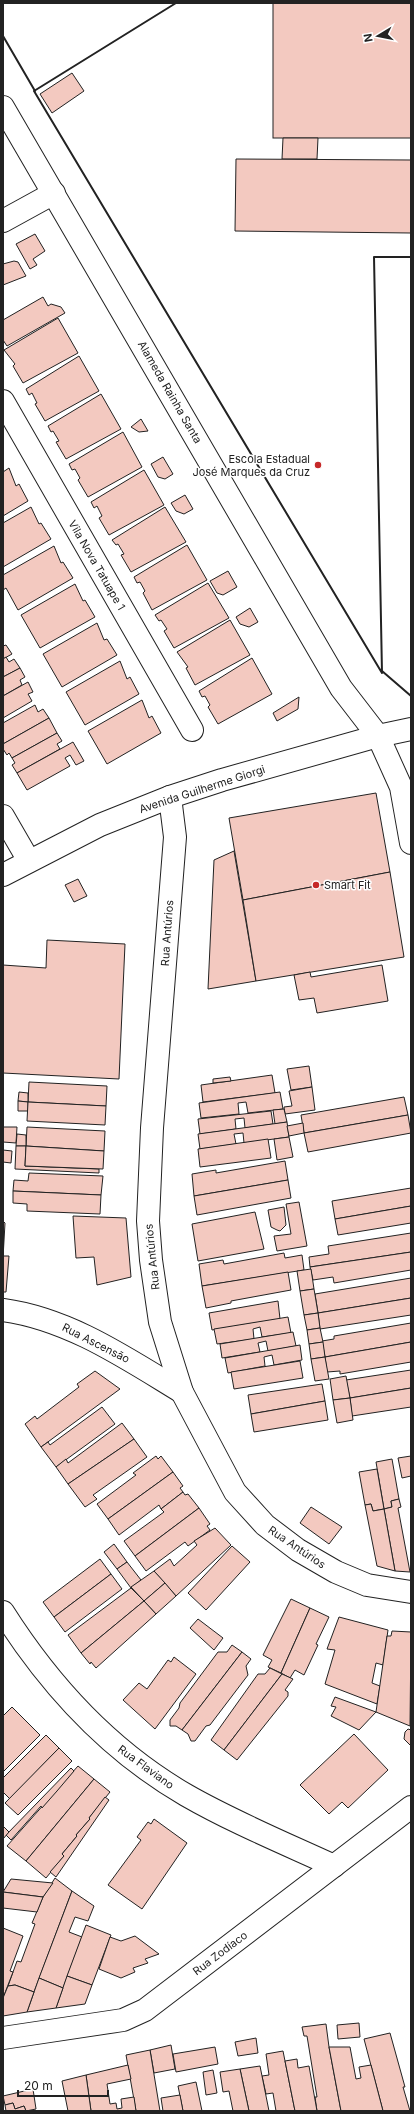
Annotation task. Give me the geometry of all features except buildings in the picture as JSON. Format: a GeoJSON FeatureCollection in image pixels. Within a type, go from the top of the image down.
{"type":"FeatureCollection","features":[{"type":"Feature","properties":{"kind":"street","name":"Alameda Rainha Santa"},"geometry":{"type":"LineString","coordinates":[[3,107],[341,688],[378,736],[401,787],[411,843]]}},
{"type":"Feature","properties":{"kind":"street"},"geometry":{"type":"LineString","coordinates":[[3,221],[54,193]]}},
{"type":"Feature","properties":{"kind":"street","name":"Vila Nova Tatuape 1"},"geometry":{"type":"LineString","coordinates":[[3,401],[192,730]]}},
{"type":"Feature","properties":{"kind":"street","name":"Avenida Guilherme Giorgi"},"geometry":{"type":"LineString","coordinates":[[3,875],[100,825],[170,797],[222,780],[411,728]]}},
{"type":"Feature","properties":{"kind":"street","name":"Rua Antúrios"},"geometry":{"type":"LineString","coordinates":[[170,797],[174,837],[152,1128],[148,1221],[151,1260],[160,1322],[182,1392],[234,1492],[265,1525],[298,1550],[336,1572],[368,1585],[411,1592]]}},
{"type":"Feature","properties":{"kind":"street"},"geometry":{"type":"LineString","coordinates":[[3,816],[29,861]]}},
{"type":"Feature","properties":{"kind":"street","name":"Rua Ascensão"},"geometry":{"type":"LineString","coordinates":[[3,1310],[25,1313],[70,1328],[126,1358],[182,1392]]}},
{"type":"Feature","properties":{"kind":"street","name":"Rua Flaviano"},"geometry":{"type":"LineString","coordinates":[[3,1612],[20,1639],[64,1694],[99,1732],[136,1762],[185,1795],[230,1818],[334,1866]]}},
{"type":"Feature","properties":{"kind":"street","name":"Rua Zodíaco"},"geometry":{"type":"LineString","coordinates":[[3,2038],[123,2020],[145,2010],[411,1807]]}},
{"type":"Feature","properties":{"kind":"wall"},"geometry":{"type":"LineString","coordinates":[[176,3],[34,91],[382,673],[374,257],[411,257]]}},
{"type":"Feature","properties":{"kind":"wall"},"geometry":{"type":"LineString","coordinates":[[3,36],[35,91]]}},
{"type":"Feature","properties":{"kind":"wall"},"geometry":{"type":"LineString","coordinates":[[382,671],[411,696]]}},
{"type":"Feature","properties":{"kind":"place","name":"Escola Estadual José Marques da Cruz"},"geometry":{"type":"Point","coordinates":[318,465]}},
{"type":"Feature","properties":{"kind":"place","name":"Smart Fit"},"geometry":{"type":"Point","coordinates":[316,885]}}]}
